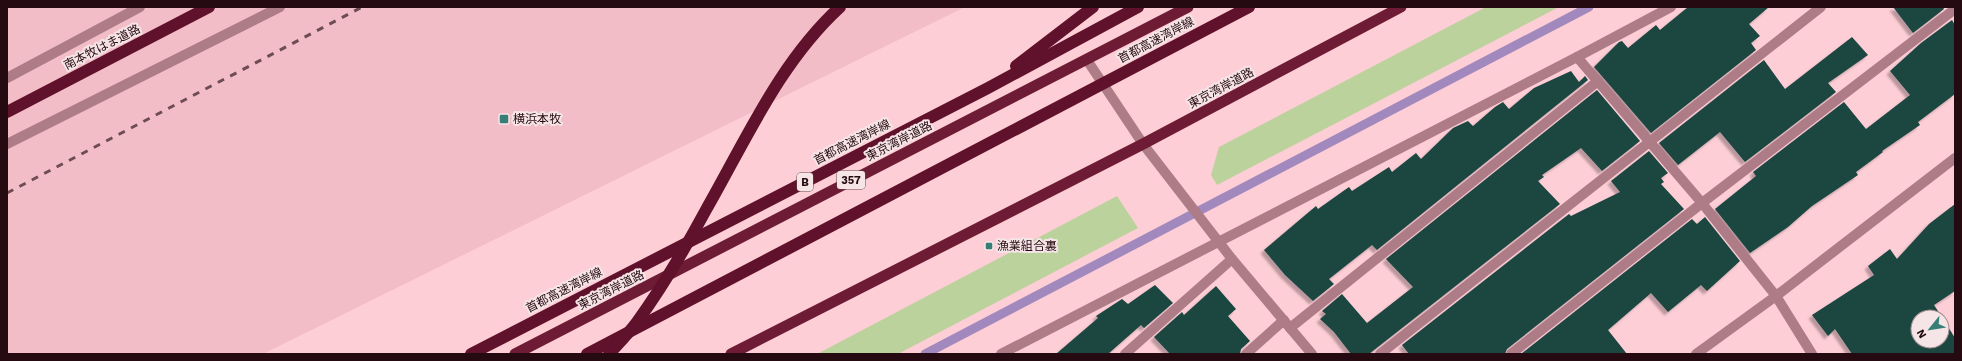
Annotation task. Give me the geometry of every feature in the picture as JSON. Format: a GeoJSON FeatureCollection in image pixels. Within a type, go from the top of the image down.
{"type":"FeatureCollection","features":[{"type":"Feature","properties":{"kind":"highway","name":"南本牧はま道路"},"geometry":{"type":"LineString","coordinates":[[7,112],[210,7]]}},
{"type":"Feature","properties":{"kind":"highway"},"geometry":{"type":"LineString","coordinates":[[609,354],[637,323],[674,266],[708,208],[748,132],[774,88],[802,48],[840,7]]}},
{"type":"Feature","properties":{"kind":"highway"},"geometry":{"type":"LineString","coordinates":[[988,88],[1092,7]]}},
{"type":"Feature","properties":{"kind":"highway","name":"首都高速湾岸線"},"geometry":{"type":"LineString","coordinates":[[471,354],[988,88],[1138,7]]}},
{"type":"Feature","properties":{"kind":"highway","name":"東京湾岸道路"},"geometry":{"type":"LineString","coordinates":[[515,354],[1088,60],[1188,7]]}},
{"type":"Feature","properties":{"kind":"highway","name":"首都高速湾岸線"},"geometry":{"type":"LineString","coordinates":[[586,354],[1249,7]]}},
{"type":"Feature","properties":{"kind":"highway","name":"東京湾岸道路"},"geometry":{"type":"LineString","coordinates":[[731,354],[1143,144],[1401,7]]}},
{"type":"Feature","properties":{"kind":"street"},"geometry":{"type":"LineString","coordinates":[[7,78],[140,7]]}},
{"type":"Feature","properties":{"kind":"street"},"geometry":{"type":"LineString","coordinates":[[7,144],[280,7]]}},
{"type":"Feature","properties":{"kind":"street"},"geometry":{"type":"LineString","coordinates":[[1001,354],[1578,57],[1671,7]]}},
{"type":"Feature","properties":{"kind":"street"},"geometry":{"type":"LineString","coordinates":[[1380,354],[1821,7]]}},
{"type":"Feature","properties":{"kind":"street"},"geometry":{"type":"LineString","coordinates":[[1511,354],[1702,203],[1955,9]]}},
{"type":"Feature","properties":{"kind":"street"},"geometry":{"type":"LineString","coordinates":[[1578,57],[1702,203],[1776,296],[1812,354]]}},
{"type":"Feature","properties":{"kind":"street"},"geometry":{"type":"LineString","coordinates":[[1088,60],[1143,144],[1218,242],[1312,354]]}},
{"type":"Feature","properties":{"kind":"street"},"geometry":{"type":"LineString","coordinates":[[1246,354],[1287,324],[1598,81]]}},
{"type":"Feature","properties":{"kind":"street"},"geometry":{"type":"LineString","coordinates":[[1696,354],[1776,296],[1955,158]]}},
{"type":"Feature","properties":{"kind":"street"},"geometry":{"type":"LineString","coordinates":[[1125,354],[1232,259]]}},
{"type":"Feature","properties":{"kind":"shaded area"},"geometry":{"type":"Polygon","coordinates":[[[7,7],[965,7],[263,354],[7,354],[7,7]]]}},
{"type":"Feature","properties":{"kind":"green space"},"geometry":{"type":"Polygon","coordinates":[[[1486,7],[1559,7],[1217,185],[1211,175],[1219,147],[1486,7]]]}},
{"type":"Feature","properties":{"kind":"green space"},"geometry":{"type":"Polygon","coordinates":[[[1117,196],[1138,228],[898,354],[817,354],[1117,196]]]}},
{"type":"Feature","properties":{"kind":"building"},"geometry":{"type":"Polygon","coordinates":[[[1688,7],[1769,7],[1749,24],[1760,36],[1751,43],[1756,50],[1651,133],[1594,67],[1619,42],[1622,41],[1628,48],[1656,25],[1660,30],[1688,7]]]}},
{"type":"Feature","properties":{"kind":"building"},"geometry":{"type":"Polygon","coordinates":[[[1893,7],[1943,7],[1944,9],[1913,33],[1893,7]]]}},
{"type":"Feature","properties":{"kind":"building"},"geometry":{"type":"Polygon","coordinates":[[[1952,20],[1955,25],[1955,94],[1918,122],[1920,125],[1882,151],[1883,152],[1856,172],[1858,175],[1812,206],[1788,227],[1750,253],[1715,209],[1756,176],[1753,172],[1844,102],[1866,129],[1910,95],[1890,71],[1921,43],[1952,20]]]}},
{"type":"Feature","properties":{"kind":"building"},"geometry":{"type":"Polygon","coordinates":[[[1852,37],[1868,55],[1828,83],[1836,92],[1745,162],[1720,132],[1678,165],[1659,143],[1764,60],[1785,89],[1852,37]]]}},
{"type":"Feature","properties":{"kind":"building"},"geometry":{"type":"Polygon","coordinates":[[[1571,71],[1579,82],[1585,76],[1588,80],[1377,250],[1372,245],[1329,279],[1334,284],[1313,301],[1285,275],[1264,250],[1316,206],[1318,209],[1349,187],[1352,191],[1389,167],[1392,172],[1416,153],[1421,159],[1453,128],[1468,121],[1473,126],[1503,102],[1509,109],[1534,88],[1571,71]]]}},
{"type":"Feature","properties":{"kind":"building"},"geometry":{"type":"Polygon","coordinates":[[[1597,90],[1640,141],[1602,171],[1581,148],[1542,175],[1544,177],[1538,181],[1560,204],[1369,354],[1351,354],[1334,332],[1320,319],[1326,314],[1322,311],[1342,294],[1367,323],[1413,287],[1386,259],[1597,90]]]}},
{"type":"Feature","properties":{"kind":"building"},"geometry":{"type":"Polygon","coordinates":[[[1649,151],[1668,173],[1661,178],[1664,182],[1661,184],[1684,209],[1507,349],[1505,354],[1409,354],[1402,345],[1569,214],[1571,216],[1620,192],[1611,181],[1649,151]]]}},
{"type":"Feature","properties":{"kind":"building"},"geometry":{"type":"Polygon","coordinates":[[[1955,204],[1955,291],[1934,305],[1937,309],[1910,309],[1910,349],[1950,349],[1950,330],[1955,338],[1955,354],[1852,354],[1835,329],[1828,336],[1812,315],[1874,275],[1868,266],[1890,249],[1897,259],[1929,224],[1955,204]]]}},
{"type":"Feature","properties":{"kind":"building"},"geometry":{"type":"Polygon","coordinates":[[[1705,217],[1740,261],[1707,291],[1701,285],[1668,312],[1651,293],[1608,330],[1627,354],[1521,354],[1692,219],[1697,224],[1705,217]]]}},
{"type":"Feature","properties":{"kind":"building"},"geometry":{"type":"Polygon","coordinates":[[[1155,285],[1173,303],[1144,328],[1141,325],[1108,354],[1056,354],[1098,318],[1096,316],[1122,299],[1128,304],[1155,285]]]}},
{"type":"Feature","properties":{"kind":"building"},"geometry":{"type":"Polygon","coordinates":[[[1216,286],[1236,309],[1228,316],[1250,341],[1241,349],[1240,354],[1170,354],[1154,337],[1182,312],[1184,315],[1216,286]]]}},
{"type":"Feature","properties":{"kind":"waterway"},"geometry":{"type":"LineString","coordinates":[[925,354],[1589,7]]}},
{"type":"Feature","properties":{"kind":"railway"},"geometry":{"type":"LineString","coordinates":[[7,193],[362,7]]}},
{"type":"Feature","properties":{"kind":"place","name":"横浜本牧"},"geometry":{"type":"Point","coordinates":[504,119]}},
{"type":"Feature","properties":{"kind":"place","name":"漁業組合裏"},"geometry":{"type":"Point","coordinates":[989,246]}}]}
